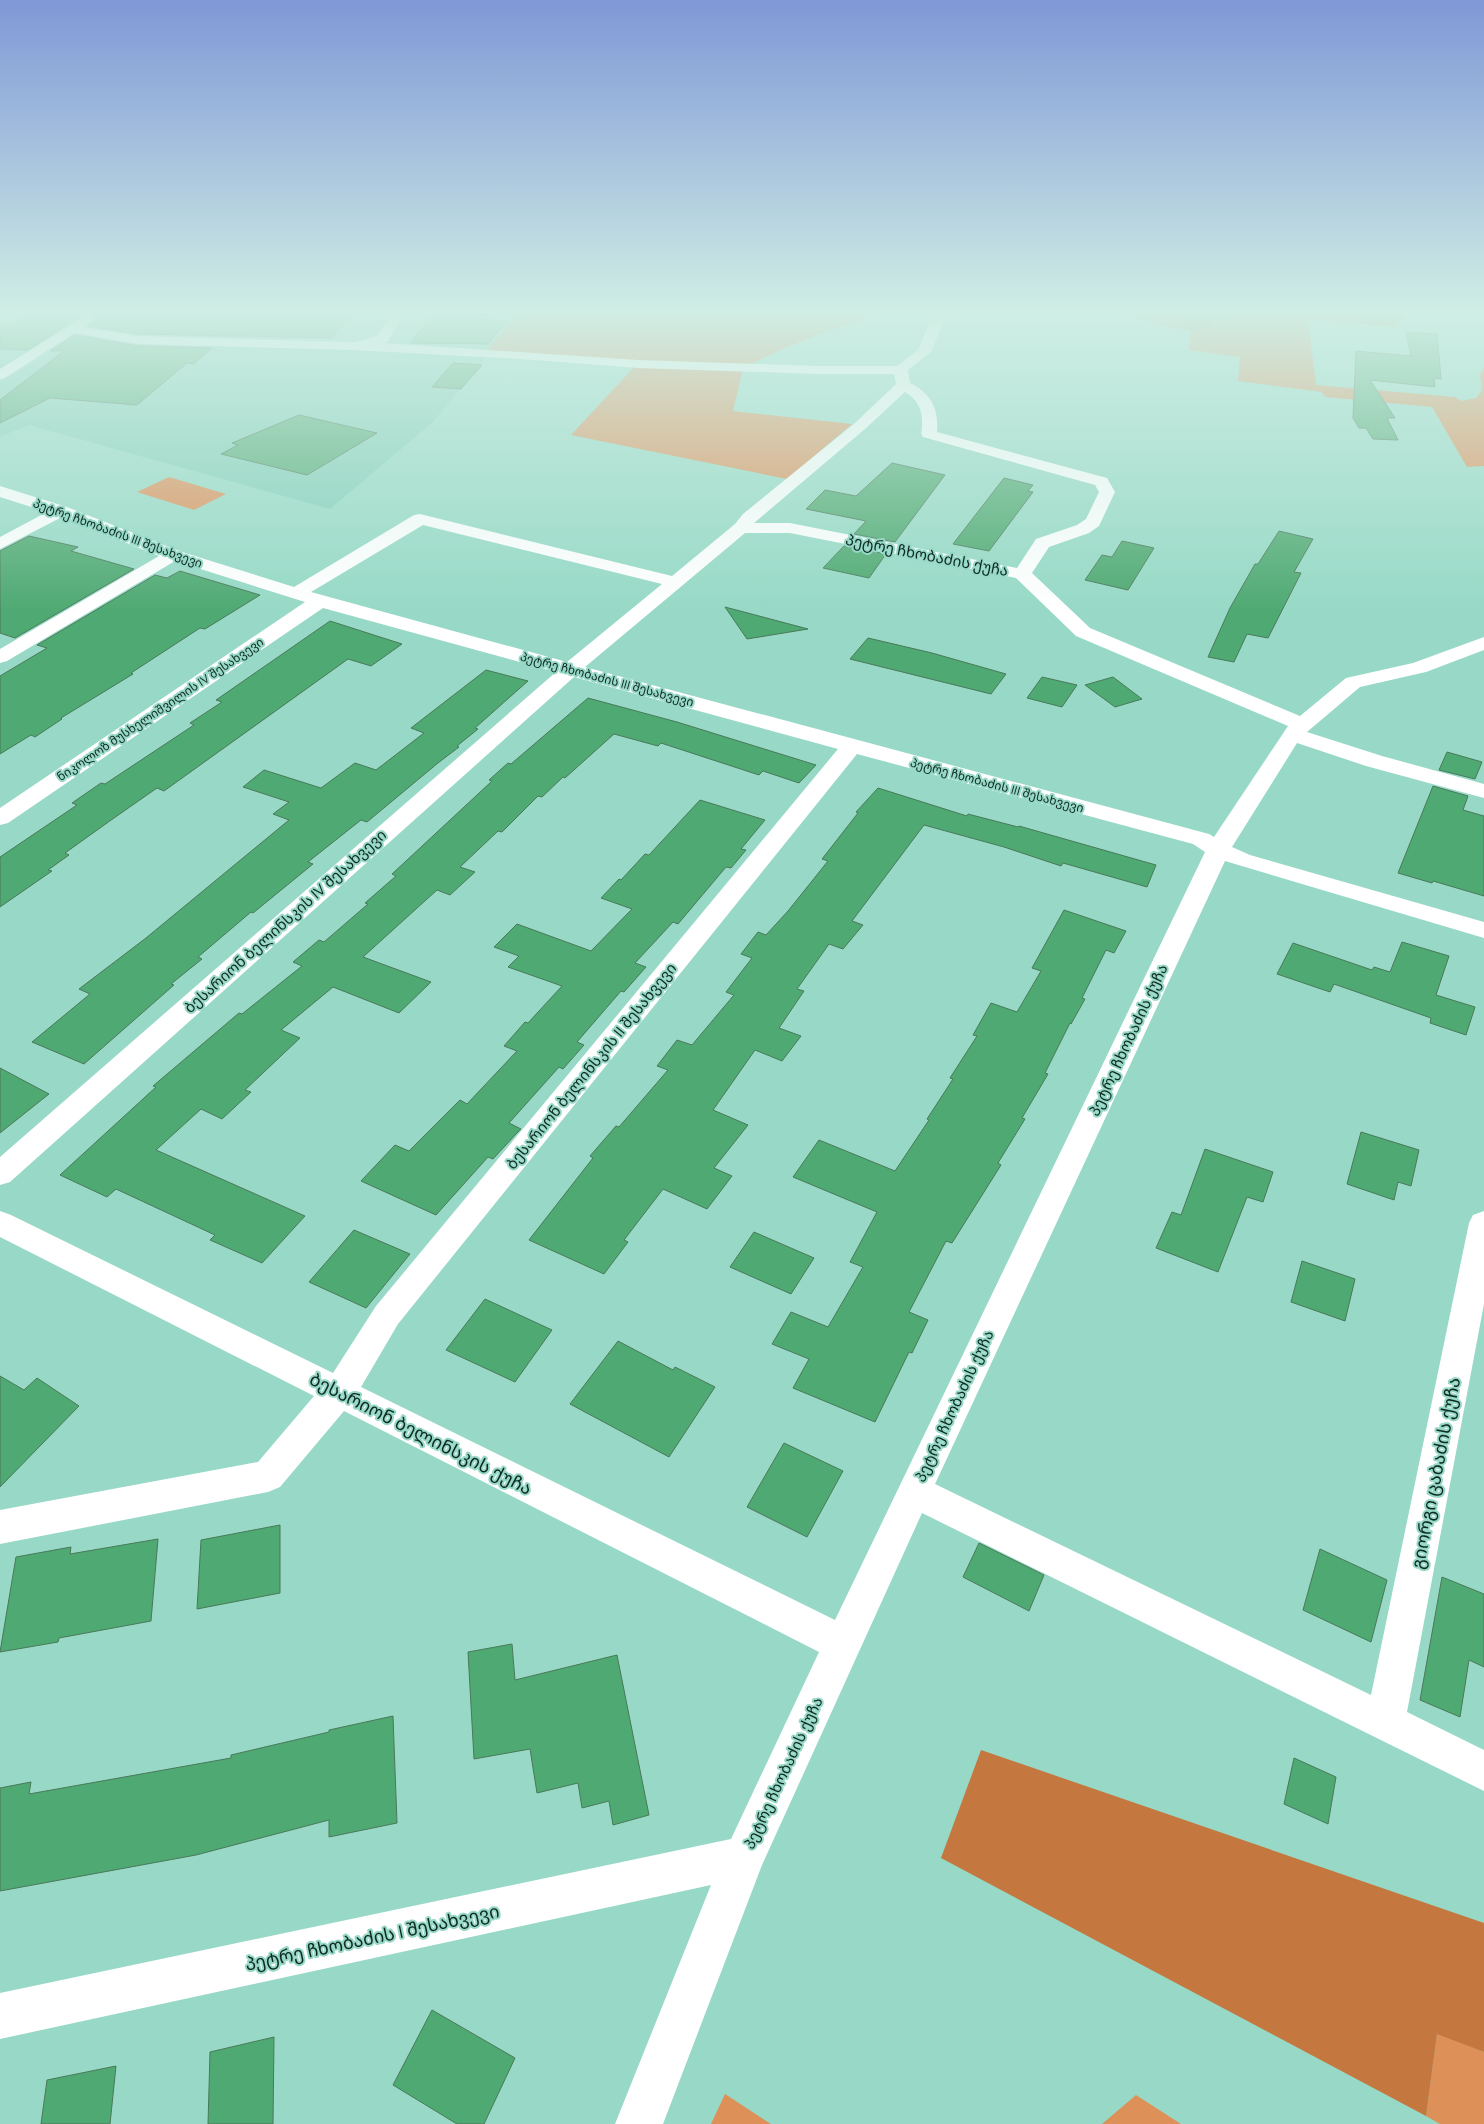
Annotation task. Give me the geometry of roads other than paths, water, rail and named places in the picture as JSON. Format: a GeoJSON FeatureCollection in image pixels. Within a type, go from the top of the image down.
{"type":"FeatureCollection","features":[{"type":"Feature","properties":{"kind":"street"},"geometry":{"type":"LineString","coordinates":[[571,669],[741,528],[749,518],[860,426],[871,413]]}},
{"type":"Feature","properties":{"kind":"street"},"geometry":{"type":"LineString","coordinates":[[930,413],[929,434],[1101,482],[1107,492],[1093,522],[1083,529],[1042,542],[1022,574]]}},
{"type":"Feature","properties":{"kind":"street","name":"პეტრე ჩხობაძის III შესახვევი"},"geometry":{"type":"LineString","coordinates":[[0,491],[61,511],[173,555],[320,601],[1201,839],[1218,850],[1242,860],[1484,930]]}},
{"type":"Feature","properties":{"kind":"street"},"geometry":{"type":"LineString","coordinates":[[0,544],[61,511]]}},
{"type":"Feature","properties":{"kind":"street"},"geometry":{"type":"LineString","coordinates":[[297,593],[420,519],[674,582]]}},
{"type":"Feature","properties":{"kind":"street","name":"პეტრე ჩხობაძის ქუჩა"},"geometry":{"type":"LineString","coordinates":[[639,2124],[744,1858],[914,1491],[1218,850],[1297,729],[1084,632],[1055,607],[1022,574],[790,528],[741,528]]}},
{"type":"Feature","properties":{"kind":"street"},"geometry":{"type":"LineString","coordinates":[[0,657],[173,555]]}},
{"type":"Feature","properties":{"kind":"street","name":"ნიკოლოზ მუსხელიშვილის IV შესახვევი"},"geometry":{"type":"LineString","coordinates":[[0,818],[320,601]]}},
{"type":"Feature","properties":{"kind":"street"},"geometry":{"type":"LineString","coordinates":[[1484,643],[1419,668],[1353,682],[1297,729],[1374,761],[1484,791]]}},
{"type":"Feature","properties":{"kind":"street","name":"ბესარიონ ბელინსკის IV შესახვევი"},"geometry":{"type":"LineString","coordinates":[[0,1174],[571,669]]}},
{"type":"Feature","properties":{"kind":"street","name":"ბესარიონ ბელინსკის II შესახვევი"},"geometry":{"type":"LineString","coordinates":[[0,1527],[268,1476],[339,1392],[387,1315],[852,746]]}},
{"type":"Feature","properties":{"kind":"street","name":"ბესარიონ ბელინსკის ქუჩა"},"geometry":{"type":"LineString","coordinates":[[0,1223],[843,1644]]}},
{"type":"Feature","properties":{"kind":"street","name":"გიორგი ცაბაძის ქუჩა"},"geometry":{"type":"LineString","coordinates":[[1385,1722],[1484,1223]]}},
{"type":"Feature","properties":{"kind":"street"},"geometry":{"type":"LineString","coordinates":[[914,1491],[1484,1771]]}},
{"type":"Feature","properties":{"kind":"street","name":"პეტრე ჩხობაძის I შესახვევი"},"geometry":{"type":"LineString","coordinates":[[0,2016],[744,1858]]}}]}
